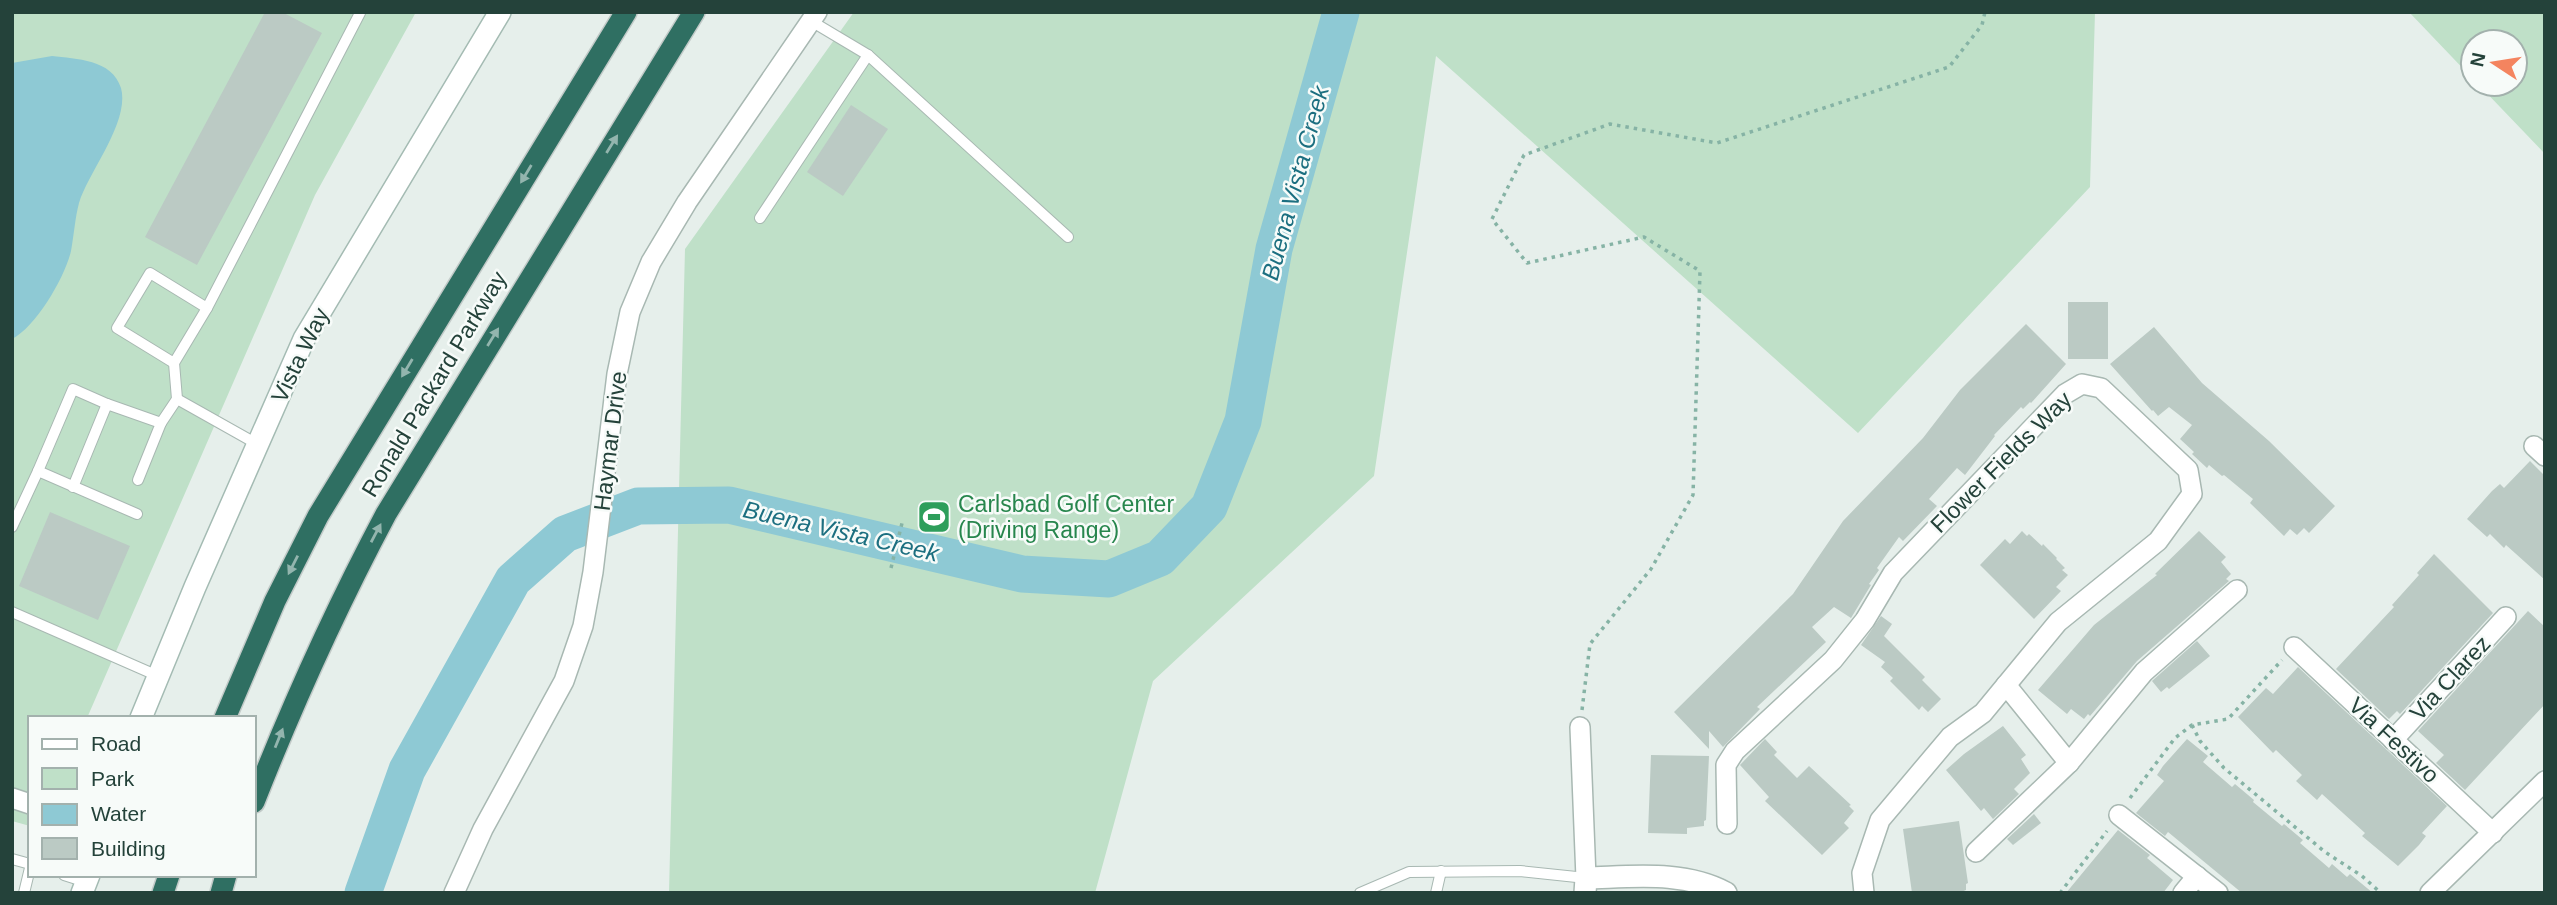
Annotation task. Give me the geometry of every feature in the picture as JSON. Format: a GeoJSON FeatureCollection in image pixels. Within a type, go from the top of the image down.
{"type":"FeatureCollection","features":[{"type":"Feature","properties":{"kind":"highway","name":"Ronald Packard Parkway"},"geometry":{"type":"LineString","coordinates":[[226,716],[275,601],[318,516],[626,12]]}},
{"type":"Feature","properties":{"kind":"highway","name":"Ronald Packard Parkway"},"geometry":{"type":"LineString","coordinates":[[256,797],[296,695],[344,593],[386,514],[694,12]]}},
{"type":"Feature","properties":{"kind":"main road","name":"Vista Way"},"geometry":{"type":"LineString","coordinates":[[142,716],[304,339],[500,12]]}},
{"type":"Feature","properties":{"kind":"main road"},"geometry":{"type":"LineString","coordinates":[[1585,885],[1652,876],[1695,881],[1726,893]]}},
{"type":"Feature","properties":{"kind":"street","name":"Haymar Drive"},"geometry":{"type":"LineString","coordinates":[[454,893],[483,829],[564,681],[583,626],[593,572],[617,374],[630,312],[651,261],[687,202],[814,17]]}},
{"type":"Feature","properties":{"kind":"street","name":"Flower Fields Way"},"geometry":{"type":"LineString","coordinates":[[1727,824],[1727,765],[1735,751],[1833,660],[1865,620],[1893,573],[2065,394],[2082,384],[2101,388],[2188,470],[2192,494],[2158,541],[2058,622],[1983,713],[1950,737],[1880,820],[1862,873],[1864,893]]}},
{"type":"Feature","properties":{"kind":"street"},"geometry":{"type":"LineString","coordinates":[[1976,852],[2069,763],[2144,672],[2236,590]]}},
{"type":"Feature","properties":{"kind":"street","name":"Via Clarez"},"geometry":{"type":"LineString","coordinates":[[2393,740],[2507,617]]}},
{"type":"Feature","properties":{"kind":"street","name":"Via Festivo"},"geometry":{"type":"LineString","coordinates":[[2294,647],[2493,833]]}},
{"type":"Feature","properties":{"kind":"street"},"geometry":{"type":"LineString","coordinates":[[2006,685],[2069,763]]}},
{"type":"Feature","properties":{"kind":"street"},"geometry":{"type":"LineString","coordinates":[[1580,727],[1585,885]]}},
{"type":"Feature","properties":{"kind":"street"},"geometry":{"type":"LineString","coordinates":[[2430,893],[2545,781]]}},
{"type":"Feature","properties":{"kind":"street"},"geometry":{"type":"LineString","coordinates":[[2119,815],[2218,893]]}},
{"type":"Feature","properties":{"kind":"street"},"geometry":{"type":"LineString","coordinates":[[2183,893],[2197,876]]}},
{"type":"Feature","properties":{"kind":"lane"},"geometry":{"type":"LineString","coordinates":[[138,480],[160,423],[177,399],[174,363],[207,308],[360,12]]}},
{"type":"Feature","properties":{"kind":"lane"},"geometry":{"type":"LineString","coordinates":[[814,17],[868,55],[1068,237]]}},
{"type":"Feature","properties":{"kind":"lane"},"geometry":{"type":"LineString","coordinates":[[760,218],[868,55]]}},
{"type":"Feature","properties":{"kind":"lane"},"geometry":{"type":"LineString","coordinates":[[174,363],[117,328],[143,284],[150,273],[207,308]]}},
{"type":"Feature","properties":{"kind":"lane"},"geometry":{"type":"LineString","coordinates":[[12,527],[73,388],[107,404],[160,423]]}},
{"type":"Feature","properties":{"kind":"lane"},"geometry":{"type":"LineString","coordinates":[[177,399],[257,444]]}},
{"type":"Feature","properties":{"kind":"lane"},"geometry":{"type":"LineString","coordinates":[[73,486],[107,404]]}},
{"type":"Feature","properties":{"kind":"lane"},"geometry":{"type":"LineString","coordinates":[[37,471],[136,514]]}},
{"type":"Feature","properties":{"kind":"lane"},"geometry":{"type":"LineString","coordinates":[[12,612],[158,676]]}},
{"type":"Feature","properties":{"kind":"lane"},"geometry":{"type":"LineString","coordinates":[[1436,893],[1441,871]]}},
{"type":"Feature","properties":{"kind":"lane"},"geometry":{"type":"LineString","coordinates":[[1360,893],[1409,872],[1520,871],[1585,885]]}},
{"type":"Feature","properties":{"kind":"lane"},"geometry":{"type":"LineString","coordinates":[[24,893],[28,875]]}},
{"type":"Feature","properties":{"kind":"lane"},"geometry":{"type":"LineString","coordinates":[[70,877],[86,883]]}},
{"type":"Feature","properties":{"kind":"path"},"geometry":{"type":"LineString","coordinates":[[1580,727],[1590,644],[1651,569],[1693,495],[1700,271],[1644,237],[1527,263],[1493,219],[1524,155],[1610,124],[1717,144],[1949,68],[1983,25],[1985,12]]}},
{"type":"Feature","properties":{"kind":"path"},"geometry":{"type":"LineString","coordinates":[[891,568],[903,519]]}},
{"type":"Feature","properties":{"kind":"path"},"geometry":{"type":"LineString","coordinates":[[2060,893],[2175,737],[2192,725],[2228,719],[2294,647]]}},
{"type":"Feature","properties":{"kind":"path"},"geometry":{"type":"LineString","coordinates":[[2192,725],[2200,741],[2224,768],[2325,852],[2362,876],[2381,893]]}},
{"type":"Feature","properties":{"kind":"green space"},"geometry":{"type":"Polygon","coordinates":[[[12,12],[416,12],[315,195],[88,716],[28,716],[28,825],[12,821],[12,12]]]}},
{"type":"Feature","properties":{"kind":"green space"},"geometry":{"type":"Polygon","coordinates":[[[854,12],[2095,12],[2090,187],[1858,433],[1436,56],[1374,476],[1153,681],[1095,893],[669,893],[685,249],[854,12]]]}},
{"type":"Feature","properties":{"kind":"green space"},"geometry":{"type":"Polygon","coordinates":[[[2409,12],[2545,12],[2545,154],[2491,98],[2529,98],[2529,28],[2459,28],[2459,64],[2409,12]]]}},
{"type":"Feature","properties":{"kind":"water"},"geometry":{"type":"Polygon","coordinates":[[[52,56],[92,62],[110,71],[121,88],[120,116],[79,203],[71,251],[63,274],[40,313],[12,339],[12,63],[52,56]]]}},
{"type":"Feature","properties":{"kind":"building"},"geometry":{"type":"Polygon","coordinates":[[[265,12],[282,12],[322,33],[197,265],[145,237],[265,12]]]}},
{"type":"Feature","properties":{"kind":"building"},"geometry":{"type":"Polygon","coordinates":[[[851,105],[888,129],[843,196],[807,172],[851,105]]]}},
{"type":"Feature","properties":{"kind":"building"},"geometry":{"type":"Polygon","coordinates":[[[2068,302],[2108,302],[2108,359],[2068,359],[2068,302]]]}},
{"type":"Feature","properties":{"kind":"building"},"geometry":{"type":"Polygon","coordinates":[[[2026,324],[2066,364],[2031,403],[2023,409],[2021,407],[1994,435],[1965,475],[1957,468],[1929,499],[1937,506],[1903,541],[1899,537],[1877,568],[1879,570],[1851,618],[1834,607],[1812,627],[1826,642],[1757,707],[1760,709],[1723,747],[1709,731],[1709,749],[1674,712],[1793,594],[1843,521],[1923,438],[1960,390],[2026,324]]]}},
{"type":"Feature","properties":{"kind":"building"},"geometry":{"type":"Polygon","coordinates":[[[2154,327],[2202,383],[2269,441],[2335,506],[2309,533],[2304,528],[2297,535],[2290,529],[2284,536],[2250,503],[2253,499],[2224,475],[2209,465],[2207,468],[2192,454],[2194,452],[2180,439],[2192,425],[2169,407],[2158,416],[2110,364],[2154,327]]]}},
{"type":"Feature","properties":{"kind":"building"},"geometry":{"type":"Polygon","coordinates":[[[2530,461],[2545,476],[2545,580],[2506,545],[2504,548],[2490,534],[2487,537],[2467,519],[2492,491],[2500,484],[2504,488],[2530,461]]]}},
{"type":"Feature","properties":{"kind":"building"},"geometry":{"type":"Polygon","coordinates":[[[50,512],[130,546],[98,620],[19,586],[50,512]]]}},
{"type":"Feature","properties":{"kind":"building"},"geometry":{"type":"Polygon","coordinates":[[[2022,531],[2042,546],[2043,544],[2057,558],[2065,568],[2062,570],[2068,575],[2056,587],[2061,591],[2034,619],[1980,565],[2005,539],[2010,544],[2022,531]]]}},
{"type":"Feature","properties":{"kind":"building"},"geometry":{"type":"Polygon","coordinates":[[[2199,531],[2226,557],[2221,562],[2231,574],[2226,579],[2229,581],[2137,661],[2090,716],[2088,714],[2084,719],[2071,709],[2067,714],[2038,690],[2094,625],[2157,575],[2155,574],[2199,531]]]}},
{"type":"Feature","properties":{"kind":"building"},"geometry":{"type":"Polygon","coordinates":[[[2434,554],[2493,613],[2400,714],[2397,711],[2389,719],[2336,669],[2394,607],[2392,605],[2434,554]]]}},
{"type":"Feature","properties":{"kind":"building"},"geometry":{"type":"Polygon","coordinates":[[[2528,611],[2545,627],[2545,704],[2465,790],[2436,763],[2444,755],[2418,731],[2528,611]]]}},
{"type":"Feature","properties":{"kind":"building"},"geometry":{"type":"Polygon","coordinates":[[[1881,616],[1892,624],[1884,636],[1925,677],[1922,680],[1941,699],[1928,712],[1922,706],[1919,710],[1890,681],[1893,678],[1881,667],[1885,662],[1861,645],[1881,616]]]}},
{"type":"Feature","properties":{"kind":"building"},"geometry":{"type":"Polygon","coordinates":[[[2197,641],[2210,656],[2169,689],[2167,687],[2161,692],[2152,681],[2197,641]]]}},
{"type":"Feature","properties":{"kind":"building"},"geometry":{"type":"Polygon","coordinates":[[[2298,667],[2447,806],[2422,833],[2426,836],[2419,845],[2398,866],[2362,836],[2365,833],[2322,794],[2317,800],[2296,781],[2302,775],[2276,750],[2273,753],[2238,717],[2266,688],[2273,694],[2298,667]]]}},
{"type":"Feature","properties":{"kind":"building"},"geometry":{"type":"Polygon","coordinates":[[[2003,726],[2026,755],[2021,759],[2030,773],[2014,789],[2019,794],[1993,819],[1984,808],[1981,811],[1946,770],[2003,726]]]}},
{"type":"Feature","properties":{"kind":"building"},"geometry":{"type":"Polygon","coordinates":[[[1765,739],[1777,752],[1774,755],[1797,778],[1809,766],[1851,805],[1849,806],[1854,811],[1844,823],[1849,828],[1822,855],[1765,801],[1769,797],[1740,765],[1765,739]]]}},
{"type":"Feature","properties":{"kind":"building"},"geometry":{"type":"Polygon","coordinates":[[[2187,739],[2208,756],[2203,762],[2232,787],[2235,784],[2282,826],[2284,824],[2303,840],[2300,843],[2329,868],[2332,864],[2347,877],[2350,874],[2373,893],[2242,893],[2168,832],[2165,836],[2136,813],[2164,781],[2157,775],[2187,739]]]}},
{"type":"Feature","properties":{"kind":"building"},"geometry":{"type":"Polygon","coordinates":[[[1651,755],[1709,756],[1704,826],[1687,828],[1687,834],[1648,833],[1651,755]]]}},
{"type":"Feature","properties":{"kind":"building"},"geometry":{"type":"Polygon","coordinates":[[[2034,814],[2041,823],[2013,845],[2007,839],[2034,814]]]}},
{"type":"Feature","properties":{"kind":"building"},"geometry":{"type":"Polygon","coordinates":[[[1959,821],[1968,883],[1966,890],[1959,893],[1912,893],[1903,829],[1959,821]]]}},
{"type":"Feature","properties":{"kind":"building"},"geometry":{"type":"Polygon","coordinates":[[[2118,830],[2150,855],[2147,858],[2173,880],[2163,893],[2066,893],[2118,830]]]}},
{"type":"Feature","properties":{"kind":"waterway","name":"Buena Vista Creek"},"geometry":{"type":"LineString","coordinates":[[363,893],[407,770],[513,580],[565,534],[638,506],[729,505],[1022,574],[1109,579],[1160,558],[1209,507],[1243,421],[1274,249],[1341,12]]}},
{"type":"Feature","properties":{"kind":"place","name":"Carlsbad Golf Center (Driving Range)"},"geometry":{"type":"Point","coordinates":[934,517]}}]}
